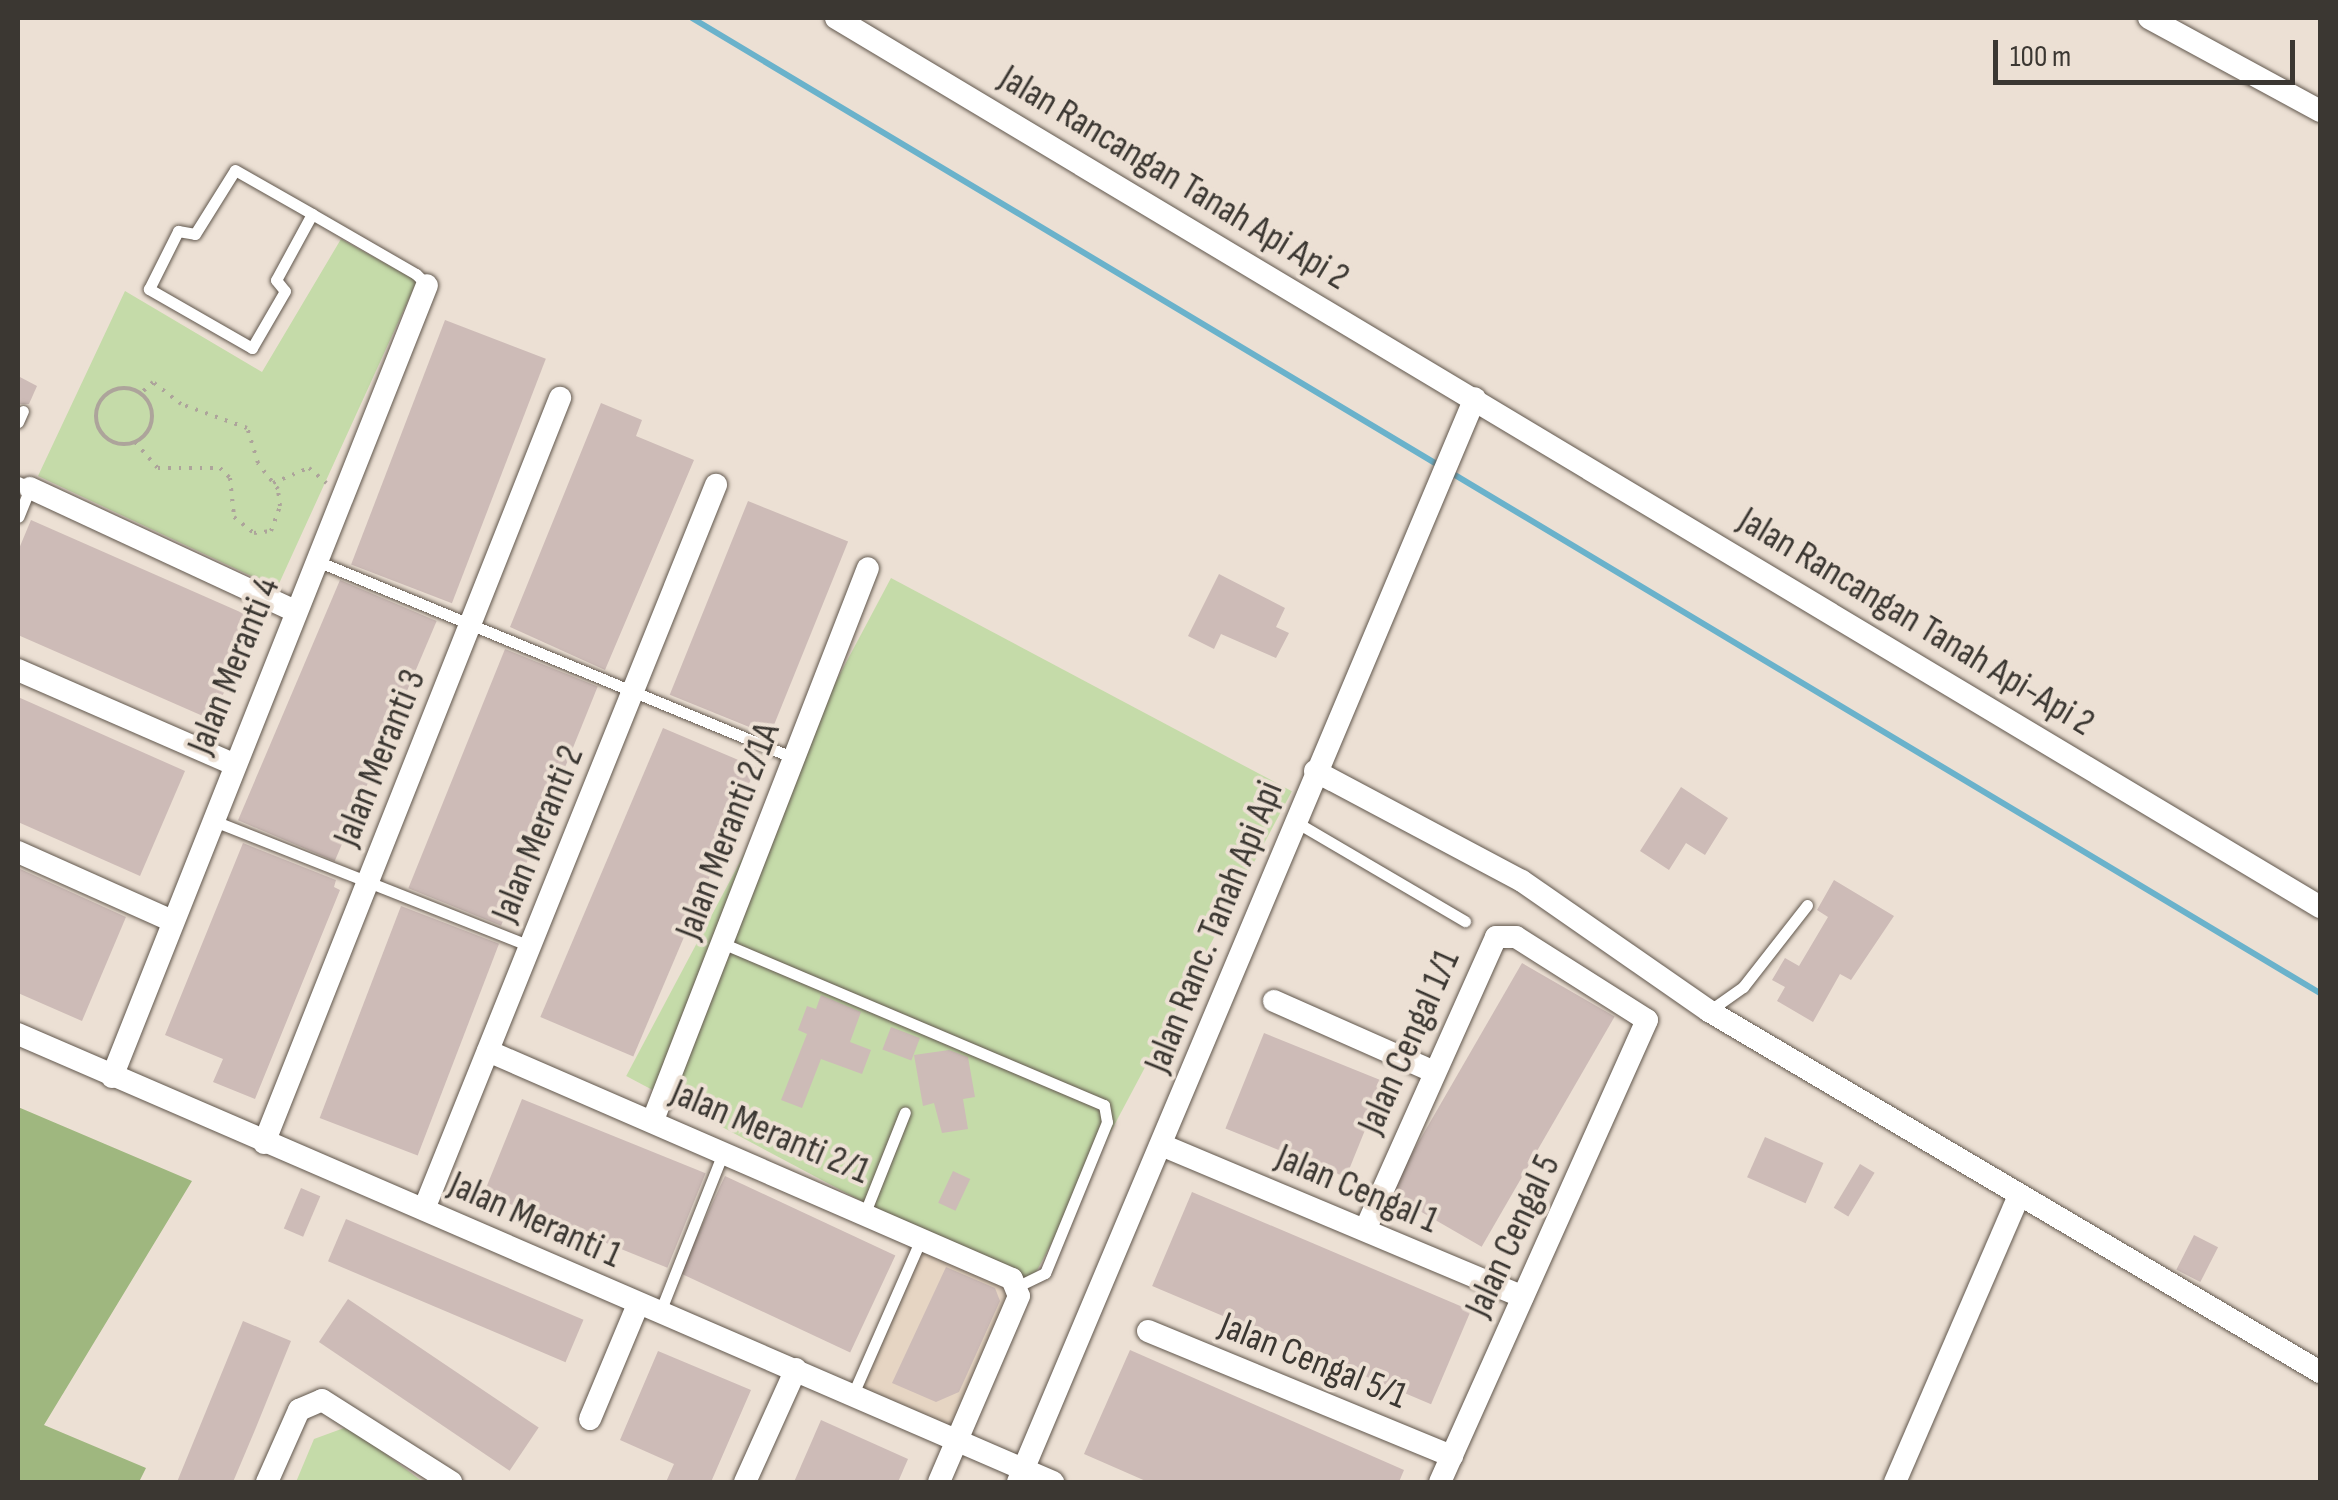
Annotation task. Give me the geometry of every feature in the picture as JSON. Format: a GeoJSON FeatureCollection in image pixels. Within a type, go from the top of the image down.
{"type":"FeatureCollection","features":[{"type":"Feature","properties":{"kind":"street","name":"Jalan Rancangan Tanah Api Api 2"},"geometry":{"type":"LineString","coordinates":[[836,18],[1475,398]]}},
{"type":"Feature","properties":{"kind":"street"},"geometry":{"type":"LineString","coordinates":[[2149,18],[2320,112]]}},
{"type":"Feature","properties":{"kind":"street","name":"Jalan Meranti 4"},"geometry":{"type":"LineString","coordinates":[[112,1077],[293,610],[427,285]]}},
{"type":"Feature","properties":{"kind":"street","name":"Jalan Meranti 3"},"geometry":{"type":"LineString","coordinates":[[264,1143],[560,398]]}},
{"type":"Feature","properties":{"kind":"street","name":"Jalan Ranc. Tanah Api Api"},"geometry":{"type":"LineString","coordinates":[[1021,1476],[1164,1146],[1315,771],[1475,398]]}},
{"type":"Feature","properties":{"kind":"street","name":"Jalan Rancangan Tanah Api-Api 2"},"geometry":{"type":"LineString","coordinates":[[1475,398],[2320,907]]}},
{"type":"Feature","properties":{"kind":"street"},"geometry":{"type":"LineString","coordinates":[[24,485],[293,610]]}},
{"type":"Feature","properties":{"kind":"street","name":"Jalan Meranti 2"},"geometry":{"type":"LineString","coordinates":[[424,1210],[716,485]]}},
{"type":"Feature","properties":{"kind":"street","name":"Jalan Meranti 2/1A"},"geometry":{"type":"LineString","coordinates":[[653,1120],[868,568]]}},
{"type":"Feature","properties":{"kind":"street"},"geometry":{"type":"LineString","coordinates":[[18,670],[233,764]]}},
{"type":"Feature","properties":{"kind":"street"},"geometry":{"type":"LineString","coordinates":[[1315,771],[1522,881],[1709,1011],[2018,1198],[2320,1372]]}},
{"type":"Feature","properties":{"kind":"street"},"geometry":{"type":"LineString","coordinates":[[18,852],[172,921]]}},
{"type":"Feature","properties":{"kind":"street","name":"Jalan Cengal 1/1"},"geometry":{"type":"LineString","coordinates":[[1365,1230],[1432,1071],[1492,942],[1502,934],[1647,1020]]}},
{"type":"Feature","properties":{"kind":"street"},"geometry":{"type":"LineString","coordinates":[[1274,1001],[1432,1071]]}},
{"type":"Feature","properties":{"kind":"street","name":"Jalan Cengal 5"},"geometry":{"type":"LineString","coordinates":[[1440,1482],[1647,1020]]}},
{"type":"Feature","properties":{"kind":"street","name":"Jalan Meranti 1"},"geometry":{"type":"LineString","coordinates":[[18,1034],[958,1440],[1021,1476],[1054,1482]]}},
{"type":"Feature","properties":{"kind":"street","name":"Jalan Meranti 2/1"},"geometry":{"type":"LineString","coordinates":[[488,1050],[866,1210],[1018,1286]]}},
{"type":"Feature","properties":{"kind":"street","name":"Jalan Cengal 1"},"geometry":{"type":"LineString","coordinates":[[1164,1146],[1523,1297]]}},
{"type":"Feature","properties":{"kind":"street"},"geometry":{"type":"LineString","coordinates":[[1896,1482],[2018,1198]]}},
{"type":"Feature","properties":{"kind":"street"},"geometry":{"type":"LineString","coordinates":[[938,1482],[1018,1286]]}},
{"type":"Feature","properties":{"kind":"street"},"geometry":{"type":"LineString","coordinates":[[590,1419],[649,1308]]}},
{"type":"Feature","properties":{"kind":"street","name":"Jalan Cengal 5/1"},"geometry":{"type":"LineString","coordinates":[[1148,1331],[1452,1456]]}},
{"type":"Feature","properties":{"kind":"street"},"geometry":{"type":"LineString","coordinates":[[745,1482],[796,1369]]}},
{"type":"Feature","properties":{"kind":"street"},"geometry":{"type":"LineString","coordinates":[[267,1482],[299,1410],[322,1400],[452,1482]]}},
{"type":"Feature","properties":{"kind":"lane"},"geometry":{"type":"LineString","coordinates":[[312,214],[276,280],[285,291],[252,348],[149,289],[178,231],[195,234],[235,170],[312,214],[427,285]]}},
{"type":"Feature","properties":{"kind":"lane"},"geometry":{"type":"LineString","coordinates":[[18,518],[24,485]]}},
{"type":"Feature","properties":{"kind":"lane"},"geometry":{"type":"LineString","coordinates":[[314,560],[794,758]]}},
{"type":"Feature","properties":{"kind":"lane"},"geometry":{"type":"LineString","coordinates":[[210,820],[530,946]]}},
{"type":"Feature","properties":{"kind":"lane"},"geometry":{"type":"LineString","coordinates":[[1294,822],[1465,921]]}},
{"type":"Feature","properties":{"kind":"lane"},"geometry":{"type":"LineString","coordinates":[[1709,1011],[1743,987],[1806,905]]}},
{"type":"Feature","properties":{"kind":"lane"},"geometry":{"type":"LineString","coordinates":[[722,943],[1104,1105],[1107,1122],[1045,1273],[1018,1286]]}},
{"type":"Feature","properties":{"kind":"lane"},"geometry":{"type":"LineString","coordinates":[[866,1210],[905,1112]]}},
{"type":"Feature","properties":{"kind":"lane"},"geometry":{"type":"LineString","coordinates":[[649,1308],[724,1152]]}},
{"type":"Feature","properties":{"kind":"lane"},"geometry":{"type":"LineString","coordinates":[[853,1394],[921,1239]]}},
{"type":"Feature","properties":{"kind":"path"},"geometry":{"type":"LineString","coordinates":[[153,382],[181,404],[246,428],[258,463],[273,483],[280,502],[276,522],[264,534],[254,533],[234,517],[230,478],[220,468],[158,468],[136,442],[109,439],[97,409],[114,390],[141,393],[153,382]]}},
{"type":"Feature","properties":{"kind":"path"},"geometry":{"type":"LineString","coordinates":[[136,442],[153,416],[141,393]]}},
{"type":"Feature","properties":{"kind":"path"},"geometry":{"type":"LineString","coordinates":[[273,483],[308,468],[342,496]]}},
{"type":"Feature","properties":{"kind":"shaded area"},"geometry":{"type":"Polygon","coordinates":[[[923,1247],[1013,1285],[953,1426],[863,1388],[923,1247]]]}},
{"type":"Feature","properties":{"kind":"green space"},"geometry":{"type":"Polygon","coordinates":[[[341,239],[417,281],[277,588],[38,476],[125,291],[262,372],[341,239]]]}},
{"type":"Feature","properties":{"kind":"green space"},"geometry":{"type":"Polygon","coordinates":[[[891,578],[1292,791],[1027,1289],[626,1076],[891,578]]]}},
{"type":"Feature","properties":{"kind":"green space"},"geometry":{"type":"Polygon","coordinates":[[[18,1107],[192,1181],[44,1425],[146,1468],[139,1482],[18,1482],[18,1107]]]}},
{"type":"Feature","properties":{"kind":"green space"},"geometry":{"type":"Polygon","coordinates":[[[344,1428],[363,1437],[423,1482],[296,1482],[314,1439],[344,1428]]]}},
{"type":"Feature","properties":{"kind":"building"},"geometry":{"type":"Polygon","coordinates":[[[445,320],[546,359],[452,603],[351,565],[445,320]]]}},
{"type":"Feature","properties":{"kind":"building"},"geometry":{"type":"Polygon","coordinates":[[[18,376],[37,386],[29,404],[18,404],[18,376]]]}},
{"type":"Feature","properties":{"kind":"building"},"geometry":{"type":"Polygon","coordinates":[[[601,403],[642,420],[636,436],[694,460],[605,670],[510,627],[601,403]]]}},
{"type":"Feature","properties":{"kind":"building"},"geometry":{"type":"Polygon","coordinates":[[[748,501],[848,541],[770,735],[670,695],[748,501]]]}},
{"type":"Feature","properties":{"kind":"building"},"geometry":{"type":"Polygon","coordinates":[[[31,520],[256,619],[212,720],[18,635],[18,551],[31,520]]]}},
{"type":"Feature","properties":{"kind":"building"},"geometry":{"type":"Polygon","coordinates":[[[1219,574],[1285,608],[1276,627],[1289,633],[1276,658],[1221,634],[1214,649],[1188,636],[1219,574]]]}},
{"type":"Feature","properties":{"kind":"building"},"geometry":{"type":"Polygon","coordinates":[[[340,580],[437,621],[335,861],[238,820],[340,580]]]}},
{"type":"Feature","properties":{"kind":"building"},"geometry":{"type":"Polygon","coordinates":[[[505,649],[598,686],[501,926],[408,888],[505,649]]]}},
{"type":"Feature","properties":{"kind":"building"},"geometry":{"type":"Polygon","coordinates":[[[18,697],[185,771],[140,876],[18,822],[18,697]]]}},
{"type":"Feature","properties":{"kind":"building"},"geometry":{"type":"Polygon","coordinates":[[[663,728],[756,767],[633,1057],[540,1017],[663,728]]]}},
{"type":"Feature","properties":{"kind":"building"},"geometry":{"type":"Polygon","coordinates":[[[1681,787],[1728,818],[1705,855],[1686,843],[1669,870],[1640,851],[1681,787]]]}},
{"type":"Feature","properties":{"kind":"building"},"geometry":{"type":"Polygon","coordinates":[[[243,843],[336,880],[334,887],[340,890],[255,1099],[213,1082],[223,1059],[165,1035],[243,843]]]}},
{"type":"Feature","properties":{"kind":"building"},"geometry":{"type":"Polygon","coordinates":[[[18,868],[126,917],[82,1021],[18,993],[18,868]]]}},
{"type":"Feature","properties":{"kind":"building"},"geometry":{"type":"Polygon","coordinates":[[[1834,880],[1894,916],[1851,980],[1840,974],[1813,1022],[1777,1001],[1785,987],[1772,980],[1785,958],[1799,966],[1828,917],[1817,910],[1834,880]]]}},
{"type":"Feature","properties":{"kind":"building"},"geometry":{"type":"Polygon","coordinates":[[[401,906],[499,944],[418,1156],[320,1118],[401,906]]]}},
{"type":"Feature","properties":{"kind":"building"},"geometry":{"type":"Polygon","coordinates":[[[1522,963],[1615,1016],[1482,1247],[1389,1193],[1522,963]]]}},
{"type":"Feature","properties":{"kind":"building"},"geometry":{"type":"Polygon","coordinates":[[[821,995],[861,1012],[850,1042],[871,1050],[862,1074],[821,1059],[802,1108],[781,1100],[807,1034],[798,1030],[807,1006],[816,1009],[821,995]]]}},
{"type":"Feature","properties":{"kind":"building"},"geometry":{"type":"Polygon","coordinates":[[[891,1027],[920,1038],[911,1061],[882,1049],[891,1027]]]}},
{"type":"Feature","properties":{"kind":"building"},"geometry":{"type":"Polygon","coordinates":[[[1264,1033],[1385,1082],[1346,1177],[1225,1128],[1264,1033]]]}},
{"type":"Feature","properties":{"kind":"building"},"geometry":{"type":"Polygon","coordinates":[[[949,1050],[968,1057],[975,1097],[963,1099],[968,1129],[942,1133],[934,1103],[923,1106],[914,1055],[949,1050]]]}},
{"type":"Feature","properties":{"kind":"building"},"geometry":{"type":"Polygon","coordinates":[[[522,1099],[706,1173],[667,1268],[484,1194],[522,1099]]]}},
{"type":"Feature","properties":{"kind":"building"},"geometry":{"type":"Polygon","coordinates":[[[1765,1137],[1823,1163],[1806,1203],[1747,1177],[1765,1137]]]}},
{"type":"Feature","properties":{"kind":"building"},"geometry":{"type":"Polygon","coordinates":[[[1860,1164],[1875,1173],[1848,1216],[1834,1208],[1860,1164]]]}},
{"type":"Feature","properties":{"kind":"building"},"geometry":{"type":"Polygon","coordinates":[[[953,1171],[970,1179],[955,1211],[938,1203],[953,1171]]]}},
{"type":"Feature","properties":{"kind":"building"},"geometry":{"type":"Polygon","coordinates":[[[725,1176],[895,1255],[850,1352],[680,1273],[725,1176]]]}},
{"type":"Feature","properties":{"kind":"building"},"geometry":{"type":"Polygon","coordinates":[[[301,1188],[320,1196],[303,1237],[284,1229],[301,1188]]]}},
{"type":"Feature","properties":{"kind":"building"},"geometry":{"type":"Polygon","coordinates":[[[1192,1192],[1471,1310],[1431,1404],[1152,1286],[1192,1192]]]}},
{"type":"Feature","properties":{"kind":"building"},"geometry":{"type":"Polygon","coordinates":[[[346,1219],[583,1320],[566,1362],[328,1261],[346,1219]]]}},
{"type":"Feature","properties":{"kind":"building"},"geometry":{"type":"Polygon","coordinates":[[[2194,1235],[2218,1247],[2200,1282],[2176,1270],[2194,1235]]]}},
{"type":"Feature","properties":{"kind":"building"},"geometry":{"type":"Polygon","coordinates":[[[946,1267],[995,1288],[1000,1301],[959,1392],[936,1402],[892,1383],[946,1267]]]}},
{"type":"Feature","properties":{"kind":"building"},"geometry":{"type":"Polygon","coordinates":[[[348,1299],[539,1428],[510,1471],[319,1342],[348,1299]]]}},
{"type":"Feature","properties":{"kind":"building"},"geometry":{"type":"Polygon","coordinates":[[[243,1321],[291,1341],[257,1425],[233,1482],[177,1482],[243,1321]]]}},
{"type":"Feature","properties":{"kind":"building"},"geometry":{"type":"Polygon","coordinates":[[[1130,1350],[1404,1470],[1399,1482],[1148,1482],[1084,1454],[1130,1350]]]}},
{"type":"Feature","properties":{"kind":"building"},"geometry":{"type":"Polygon","coordinates":[[[658,1351],[751,1390],[711,1482],[666,1482],[674,1464],[620,1440],[658,1351]]]}},
{"type":"Feature","properties":{"kind":"building"},"geometry":{"type":"Polygon","coordinates":[[[821,1420],[908,1459],[898,1482],[794,1482],[821,1420]]]}},
{"type":"Feature","properties":{"kind":"waterway"},"geometry":{"type":"LineString","coordinates":[[692,18],[2320,993]]}}]}
